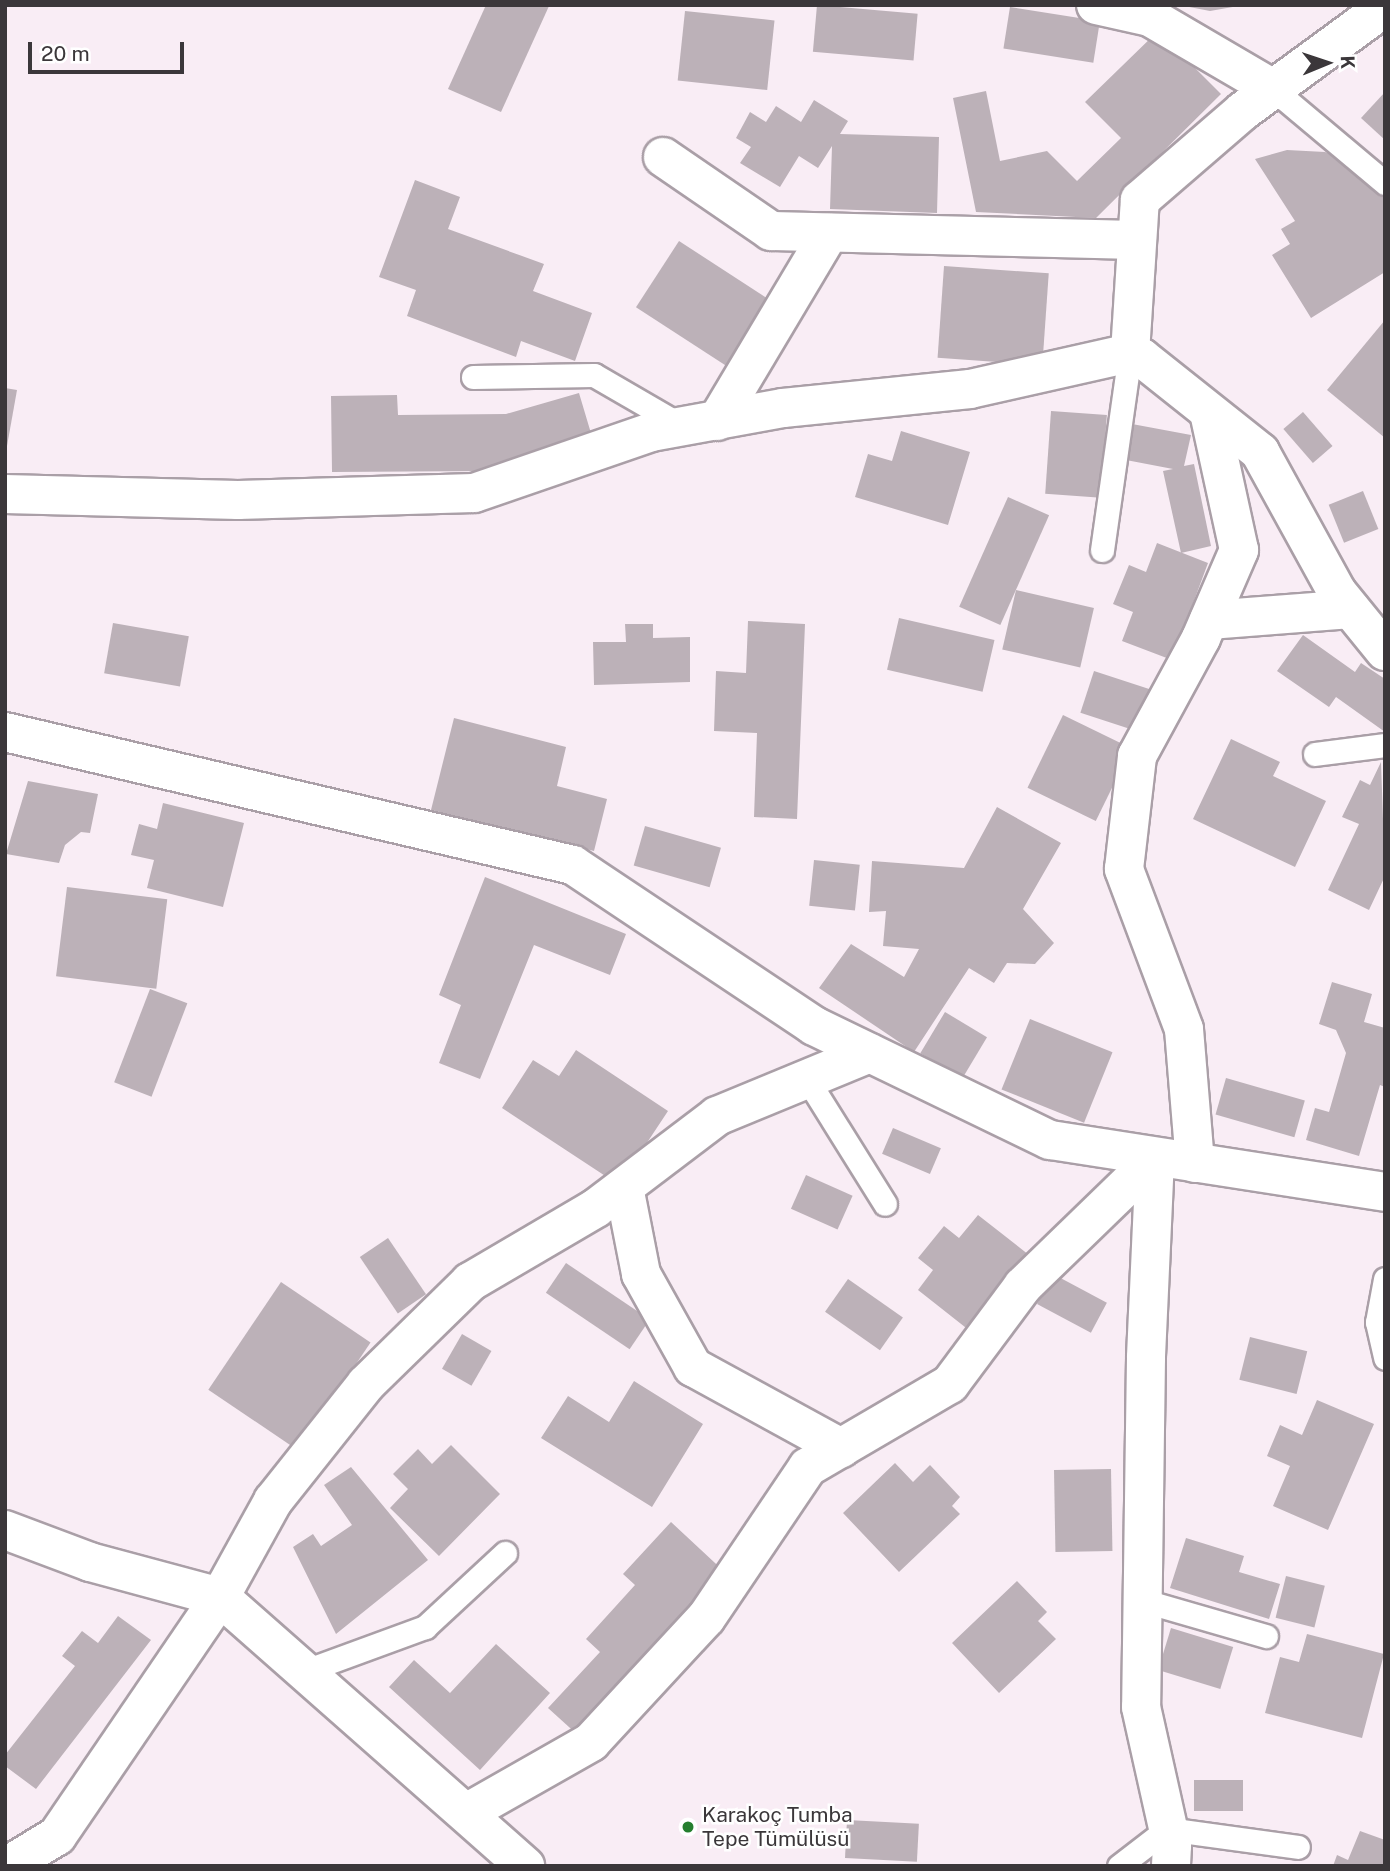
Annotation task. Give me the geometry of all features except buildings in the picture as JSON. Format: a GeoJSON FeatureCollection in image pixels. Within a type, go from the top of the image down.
{"type":"FeatureCollection","features":[{"type":"Feature","properties":{"kind":"street"},"geometry":{"type":"LineString","coordinates":[[1096,5],[1150,17],[1273,89]]}},
{"type":"Feature","properties":{"kind":"street"},"geometry":{"type":"LineString","coordinates":[[1130,354],[1140,200],[1273,89],[1385,7]]}},
{"type":"Feature","properties":{"kind":"street"},"geometry":{"type":"LineString","coordinates":[[663,157],[771,231],[1137,240]]}},
{"type":"Feature","properties":{"kind":"street"},"geometry":{"type":"LineString","coordinates":[[700,423],[828,233]]}},
{"type":"Feature","properties":{"kind":"street"},"geometry":{"type":"LineString","coordinates":[[5,494],[238,500],[474,493],[651,432],[783,408],[970,389],[1130,354],[1142,358],[1260,452],[1351,609],[1385,651]]}},
{"type":"Feature","properties":{"kind":"street"},"geometry":{"type":"LineString","coordinates":[[1195,1163],[1184,1029],[1124,869],[1137,756],[1209,620],[1239,550],[1209,412]]}},
{"type":"Feature","properties":{"kind":"street"},"geometry":{"type":"LineString","coordinates":[[1209,620],[1351,609]]}},
{"type":"Feature","properties":{"kind":"street"},"geometry":{"type":"LineString","coordinates":[[5,732],[573,864],[814,1026],[1051,1140],[1385,1192]]}},
{"type":"Feature","properties":{"kind":"street"},"geometry":{"type":"LineString","coordinates":[[6,1866],[57,1836],[220,1597],[273,1501],[366,1384],[470,1282],[596,1208],[717,1116],[870,1053]]}},
{"type":"Feature","properties":{"kind":"street"},"geometry":{"type":"LineString","coordinates":[[468,1812],[591,1742],[706,1618],[808,1467],[950,1384],[1023,1286],[1155,1158]]}},
{"type":"Feature","properties":{"kind":"street"},"geometry":{"type":"LineString","coordinates":[[1155,1158],[1141,1600],[1141,1707],[1169,1847]]}},
{"type":"Feature","properties":{"kind":"street"},"geometry":{"type":"LineString","coordinates":[[624,1187],[641,1274],[693,1367],[841,1448]]}},
{"type":"Feature","properties":{"kind":"street"},"geometry":{"type":"LineString","coordinates":[[5,1531],[90,1562],[220,1597],[468,1812],[525,1866]]}},
{"type":"Feature","properties":{"kind":"lane"},"geometry":{"type":"LineString","coordinates":[[1273,89],[1385,183]]}},
{"type":"Feature","properties":{"kind":"lane"},"geometry":{"type":"LineString","coordinates":[[1102,550],[1130,354]]}},
{"type":"Feature","properties":{"kind":"lane"},"geometry":{"type":"LineString","coordinates":[[473,377],[594,375],[700,423]]}},
{"type":"Feature","properties":{"kind":"lane"},"geometry":{"type":"LineString","coordinates":[[1315,754],[1385,745]]}},
{"type":"Feature","properties":{"kind":"lane"},"geometry":{"type":"LineString","coordinates":[[807,1079],[885,1204]]}},
{"type":"Feature","properties":{"kind":"lane"},"geometry":{"type":"LineString","coordinates":[[1385,1279],[1377,1322],[1385,1358]]}},
{"type":"Feature","properties":{"kind":"lane"},"geometry":{"type":"LineString","coordinates":[[304,1671],[425,1627],[505,1553]]}},
{"type":"Feature","properties":{"kind":"lane"},"geometry":{"type":"LineString","coordinates":[[1141,1600],[1266,1636]]}},
{"type":"Feature","properties":{"kind":"lane"},"geometry":{"type":"LineString","coordinates":[[1119,1866],[1169,1847],[1298,1847]]}},
{"type":"Feature","properties":{"kind":"place","name":"Karakoç Tumba Tepe Tümülüsü"},"geometry":{"type":"Point","coordinates":[688,1827]}}]}
